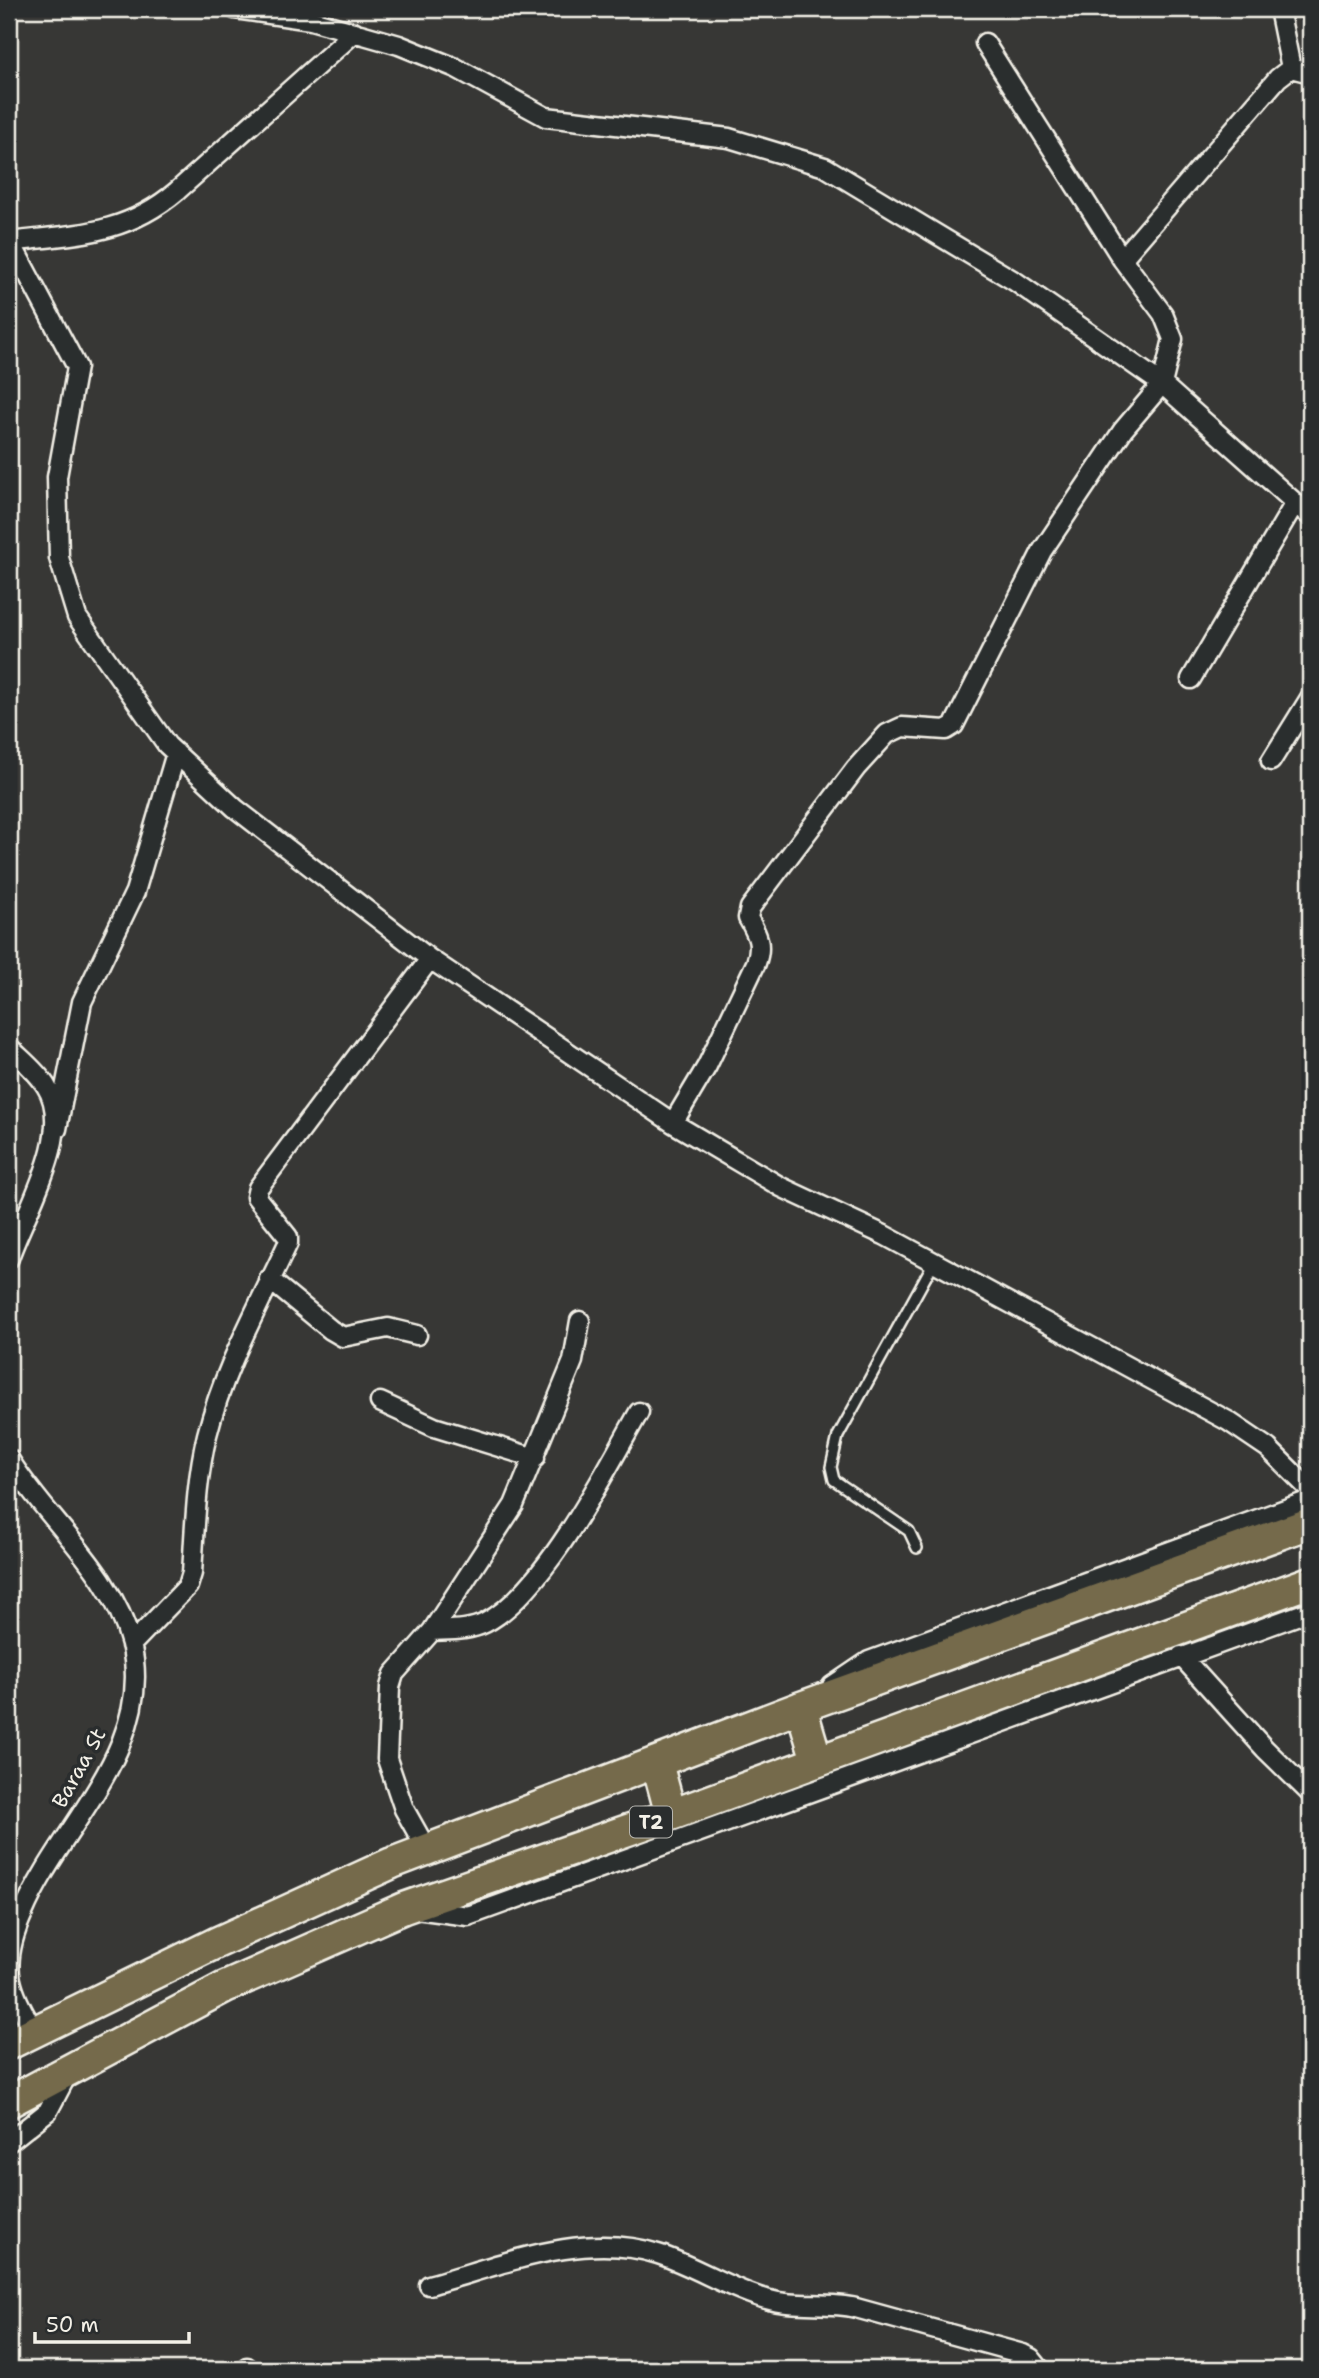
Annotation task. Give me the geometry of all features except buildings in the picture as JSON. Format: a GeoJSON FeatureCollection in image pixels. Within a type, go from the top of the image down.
{"type":"FeatureCollection","features":[{"type":"Feature","properties":{"kind":"highway","name":"T2"},"geometry":{"type":"LineString","coordinates":[[18,2024],[216,1943],[427,1850],[801,1707],[1310,1523]]}},
{"type":"Feature","properties":{"kind":"highway","name":"T2"},"geometry":{"type":"LineString","coordinates":[[9,2102],[225,1987],[404,1908],[671,1815],[1310,1581]]}},
{"type":"Feature","properties":{"kind":"highway"},"geometry":{"type":"LineString","coordinates":[[801,1707],[817,1761]]}},
{"type":"Feature","properties":{"kind":"highway"},"geometry":{"type":"LineString","coordinates":[[657,1763],[671,1815]]}},
{"type":"Feature","properties":{"kind":"street"},"geometry":{"type":"LineString","coordinates":[[235,9],[277,12],[312,20],[427,55],[546,117],[729,138],[825,167],[1016,282],[1162,384],[1310,516]]}},
{"type":"Feature","properties":{"kind":"street"},"geometry":{"type":"LineString","coordinates":[[1279,9],[1291,68]]}},
{"type":"Feature","properties":{"kind":"street"},"geometry":{"type":"LineString","coordinates":[[355,32],[177,191],[146,215],[96,231],[10,241],[77,367],[57,477],[59,558],[77,617],[176,753],[235,808],[430,959],[673,1123],[781,1187],[934,1262],[1228,1421],[1268,1448],[1310,1490]]}},
{"type":"Feature","properties":{"kind":"street"},"geometry":{"type":"LineString","coordinates":[[673,1123],[707,1066],[757,963],[759,937],[748,918],[750,908],[856,768],[887,734],[902,727],[946,730],[954,725],[1041,551],[1123,430],[1162,384],[1171,351],[1171,329],[1122,259],[985,43]]}},
{"type":"Feature","properties":{"kind":"street"},"geometry":{"type":"LineString","coordinates":[[1291,68],[1310,73]]}},
{"type":"Feature","properties":{"kind":"street"},"geometry":{"type":"LineString","coordinates":[[1122,259],[1278,78],[1291,68]]}},
{"type":"Feature","properties":{"kind":"street"},"geometry":{"type":"LineString","coordinates":[[1191,679],[1295,503]]}},
{"type":"Feature","properties":{"kind":"street"},"geometry":{"type":"LineString","coordinates":[[1271,761],[1310,698]]}},
{"type":"Feature","properties":{"kind":"street"},"geometry":{"type":"LineString","coordinates":[[9,1258],[33,1202],[57,1129],[82,1002],[135,891],[176,753]]}},
{"type":"Feature","properties":{"kind":"street"},"geometry":{"type":"LineString","coordinates":[[131,1645],[188,1586],[192,1573],[198,1485],[207,1435],[221,1389],[269,1279],[285,1251],[288,1237],[256,1197],[258,1188],[430,959]]}},
{"type":"Feature","properties":{"kind":"street"},"geometry":{"type":"LineString","coordinates":[[9,1047],[48,1087],[57,1129]]}},
{"type":"Feature","properties":{"kind":"street"},"geometry":{"type":"LineString","coordinates":[[269,1279],[331,1330],[343,1336],[388,1328],[417,1335]]}},
{"type":"Feature","properties":{"kind":"street"},"geometry":{"type":"LineString","coordinates":[[427,1850],[392,1779],[388,1745],[390,1687],[394,1674],[432,1631],[514,1505],[573,1361],[580,1321]]}},
{"type":"Feature","properties":{"kind":"street"},"geometry":{"type":"LineString","coordinates":[[380,1402],[434,1427],[535,1458]]}},
{"type":"Feature","properties":{"kind":"street"},"geometry":{"type":"LineString","coordinates":[[432,1631],[469,1629],[485,1623],[504,1609],[557,1550],[639,1412]]}},
{"type":"Feature","properties":{"kind":"street","name":"Baraa St"},"geometry":{"type":"LineString","coordinates":[[9,1459],[24,1483],[107,1589],[131,1645],[134,1670],[131,1716],[108,1769],[31,1893],[16,1929],[10,1955],[10,1979],[18,2024]]}},
{"type":"Feature","properties":{"kind":"street"},"geometry":{"type":"LineString","coordinates":[[801,1707],[869,1661],[1310,1500]]}},
{"type":"Feature","properties":{"kind":"street"},"geometry":{"type":"LineString","coordinates":[[404,1908],[468,1916],[1310,1611]]}},
{"type":"Feature","properties":{"kind":"street"},"geometry":{"type":"LineString","coordinates":[[1181,1656],[1265,1749],[1310,1793]]}},
{"type":"Feature","properties":{"kind":"street"},"geometry":{"type":"LineString","coordinates":[[9,2142],[48,2111],[70,2068]]}},
{"type":"Feature","properties":{"kind":"street"},"geometry":{"type":"LineString","coordinates":[[429,2285],[566,2248],[633,2247],[662,2255],[763,2299],[835,2303],[856,2308],[1023,2354],[1031,2358],[1040,2369]]}},
{"type":"Feature","properties":{"kind":"lane"},"geometry":{"type":"LineString","coordinates":[[917,1548],[909,1531],[834,1480],[831,1467],[838,1436],[934,1262]]}}]}
